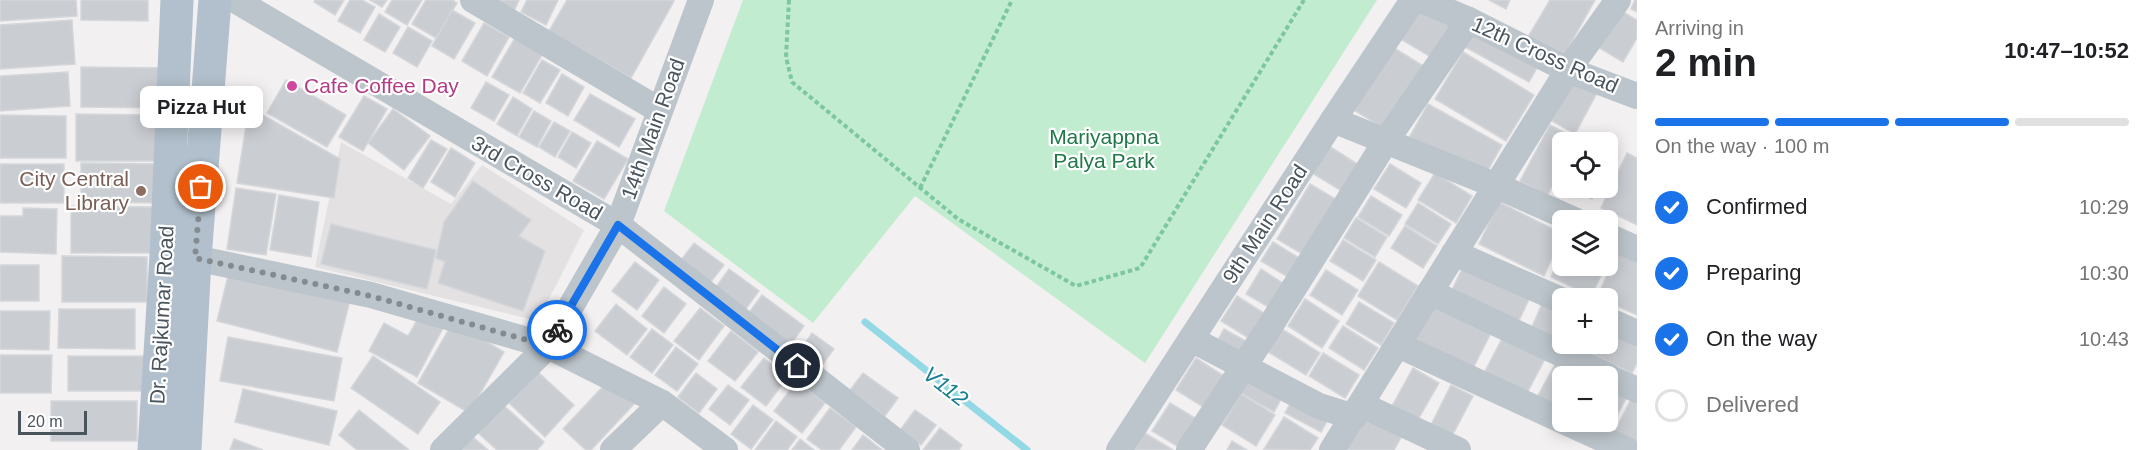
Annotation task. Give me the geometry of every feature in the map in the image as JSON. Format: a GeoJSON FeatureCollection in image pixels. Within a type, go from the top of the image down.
{"type":"FeatureCollection","features":[{"type":"Feature","properties":{"kind":"main road","name":"Dr. Rajkumar Road"},"geometry":{"type":"LineString","coordinates":[[154,450],[166,256],[177,0]]}},
{"type":"Feature","properties":{"kind":"main road","name":"Dr. Rajkumar Road"},"geometry":{"type":"LineString","coordinates":[[185,450],[195,258],[215,0]]}},
{"type":"Feature","properties":{"kind":"street","name":"3rd Cross Road"},"geometry":{"type":"LineString","coordinates":[[235,0],[618,225],[907,450]]}},
{"type":"Feature","properties":{"kind":"street"},"geometry":{"type":"LineString","coordinates":[[473,0],[659,110]]}},
{"type":"Feature","properties":{"kind":"street","name":"14th Main Road"},"geometry":{"type":"LineString","coordinates":[[443,450],[548,346],[618,225],[701,0]]}},
{"type":"Feature","properties":{"kind":"street","name":"9th Main Road"},"geometry":{"type":"LineString","coordinates":[[1119,450],[1413,0]]}},
{"type":"Feature","properties":{"kind":"street","name":"12th Cross Road"},"geometry":{"type":"LineString","coordinates":[[1421,0],[1468,20],[1568,70],[1637,96]]}},
{"type":"Feature","properties":{"kind":"street"},"geometry":{"type":"LineString","coordinates":[[1332,450],[1568,70],[1618,0]]}},
{"type":"Feature","properties":{"kind":"street"},"geometry":{"type":"LineString","coordinates":[[1189,450],[1386,141],[1468,20]]}},
{"type":"Feature","properties":{"kind":"street"},"geometry":{"type":"LineString","coordinates":[[1333,120],[1552,210]]}},
{"type":"Feature","properties":{"kind":"street"},"geometry":{"type":"LineString","coordinates":[[1618,240],[1637,249]]}},
{"type":"Feature","properties":{"kind":"street"},"geometry":{"type":"LineString","coordinates":[[1454,254],[1552,296]]}},
{"type":"Feature","properties":{"kind":"street"},"geometry":{"type":"LineString","coordinates":[[195,258],[371,296],[548,346],[662,403],[725,450]]}},
{"type":"Feature","properties":{"kind":"street"},"geometry":{"type":"LineString","coordinates":[[1430,292],[1585,366]]}},
{"type":"Feature","properties":{"kind":"street"},"geometry":{"type":"LineString","coordinates":[[1618,324],[1637,333]]}},
{"type":"Feature","properties":{"kind":"street"},"geometry":{"type":"LineString","coordinates":[[1191,339],[1319,406],[1358,411],[1458,450]]}},
{"type":"Feature","properties":{"kind":"street"},"geometry":{"type":"LineString","coordinates":[[1398,345],[1552,416]]}},
{"type":"Feature","properties":{"kind":"street"},"geometry":{"type":"LineString","coordinates":[[1618,381],[1637,390]]}},
{"type":"Feature","properties":{"kind":"street"},"geometry":{"type":"LineString","coordinates":[[613,450],[662,403]]}},
{"type":"Feature","properties":{"kind":"street"},"geometry":{"type":"LineString","coordinates":[[1588,432],[1628,450]]}},
{"type":"Feature","properties":{"kind":"path"},"geometry":{"type":"LineString","coordinates":[[789,0],[786,57],[792,82],[958,219],[1076,286],[1140,268],[1304,0]]}},
{"type":"Feature","properties":{"kind":"path"},"geometry":{"type":"LineString","coordinates":[[920,188],[1012,0]]}},
{"type":"Feature","properties":{"kind":"shaded area"},"geometry":{"type":"Polygon","coordinates":[[[341,142],[451,204],[482,165],[584,230],[538,321],[315,267],[341,142]]]}},
{"type":"Feature","properties":{"kind":"green space","name":"Mariyappna Palya Park"},"geometry":{"type":"Polygon","coordinates":[[[743,0],[1377,0],[1145,363],[915,196],[813,323],[664,211],[743,0]]]}},
{"type":"Feature","properties":{"kind":"building"},"geometry":{"type":"Polygon","coordinates":[[[0,0],[76,0],[77,16],[0,21],[0,0]]]}},
{"type":"Feature","properties":{"kind":"building"},"geometry":{"type":"Polygon","coordinates":[[[81,0],[148,0],[148,21],[81,20],[81,0]]]}},
{"type":"Feature","properties":{"kind":"building"},"geometry":{"type":"Polygon","coordinates":[[[315,0],[344,0],[335,15],[314,2],[315,0]]]}},
{"type":"Feature","properties":{"kind":"building"},"geometry":{"type":"Polygon","coordinates":[[[350,0],[362,0],[375,7],[360,33],[338,21],[350,0]]]}},
{"type":"Feature","properties":{"kind":"building"},"geometry":{"type":"Polygon","coordinates":[[[370,0],[387,0],[382,7],[370,0]]]}},
{"type":"Feature","properties":{"kind":"building"},"geometry":{"type":"Polygon","coordinates":[[[392,0],[422,0],[407,25],[385,12],[392,0]]]}},
{"type":"Feature","properties":{"kind":"building"},"geometry":{"type":"Polygon","coordinates":[[[426,0],[452,0],[457,3],[436,38],[412,24],[426,0]]]}},
{"type":"Feature","properties":{"kind":"building"},"geometry":{"type":"Polygon","coordinates":[[[491,0],[519,0],[514,11],[491,0]]]}},
{"type":"Feature","properties":{"kind":"building"},"geometry":{"type":"Polygon","coordinates":[[[527,0],[558,0],[546,25],[521,12],[527,0]]]}},
{"type":"Feature","properties":{"kind":"building"},"geometry":{"type":"Polygon","coordinates":[[[567,0],[674,1],[631,78],[549,31],[567,0]]]}},
{"type":"Feature","properties":{"kind":"building"},"geometry":{"type":"Polygon","coordinates":[[[1489,0],[1510,0],[1506,9],[1489,0]]]}},
{"type":"Feature","properties":{"kind":"building"},"geometry":{"type":"Polygon","coordinates":[[[1550,0],[1595,0],[1563,57],[1528,37],[1550,0]]]}},
{"type":"Feature","properties":{"kind":"building"},"geometry":{"type":"Polygon","coordinates":[[[1637,0],[1637,12],[1631,9],[1637,0]]]}},
{"type":"Feature","properties":{"kind":"building"},"geometry":{"type":"Polygon","coordinates":[[[1419,1],[1457,25],[1436,60],[1397,37],[1419,1]]]}},
{"type":"Feature","properties":{"kind":"building"},"geometry":{"type":"Polygon","coordinates":[[[1618,9],[1637,20],[1637,38],[1623,62],[1596,46],[1618,9]]]}},
{"type":"Feature","properties":{"kind":"building"},"geometry":{"type":"Polygon","coordinates":[[[452,10],[475,23],[454,59],[432,46],[452,10]]]}},
{"type":"Feature","properties":{"kind":"building"},"geometry":{"type":"Polygon","coordinates":[[[379,14],[400,27],[385,52],[364,40],[379,14]]]}},
{"type":"Feature","properties":{"kind":"building"},"geometry":{"type":"Polygon","coordinates":[[[72,20],[75,64],[0,69],[0,25],[72,20]]]}},
{"type":"Feature","properties":{"kind":"building"},"geometry":{"type":"Polygon","coordinates":[[[484,23],[509,37],[487,76],[462,61],[484,23]]]}},
{"type":"Feature","properties":{"kind":"building"},"geometry":{"type":"Polygon","coordinates":[[[408,27],[432,41],[417,67],[393,53],[408,27]]]}},
{"type":"Feature","properties":{"kind":"building"},"geometry":{"type":"Polygon","coordinates":[[[1473,31],[1538,66],[1529,82],[1465,47],[1473,31]]]}},
{"type":"Feature","properties":{"kind":"building"},"geometry":{"type":"Polygon","coordinates":[[[515,38],[542,55],[520,93],[492,77],[515,38]]]}},
{"type":"Feature","properties":{"kind":"building"},"geometry":{"type":"Polygon","coordinates":[[[1391,46],[1425,67],[1387,130],[1352,109],[1391,46]]]}},
{"type":"Feature","properties":{"kind":"building"},"geometry":{"type":"Polygon","coordinates":[[[1463,52],[1534,95],[1506,141],[1435,99],[1463,52]]]}},
{"type":"Feature","properties":{"kind":"building"},"geometry":{"type":"Polygon","coordinates":[[[542,60],[560,70],[540,103],[523,93],[542,60]]]}},
{"type":"Feature","properties":{"kind":"building"},"geometry":{"type":"Polygon","coordinates":[[[81,67],[166,68],[166,108],[81,107],[81,67]]]}},
{"type":"Feature","properties":{"kind":"building"},"geometry":{"type":"Polygon","coordinates":[[[68,72],[70,106],[0,111],[0,76],[68,72]]]}},
{"type":"Feature","properties":{"kind":"building"},"geometry":{"type":"Polygon","coordinates":[[[562,74],[584,87],[568,116],[546,103],[562,74]]]}},
{"type":"Feature","properties":{"kind":"building"},"geometry":{"type":"Polygon","coordinates":[[[1575,78],[1598,91],[1576,132],[1571,132],[1552,121],[1575,78]]]}},
{"type":"Feature","properties":{"kind":"building"},"geometry":{"type":"Polygon","coordinates":[[[286,80],[346,115],[327,147],[267,113],[286,80]]]}},
{"type":"Feature","properties":{"kind":"building"},"geometry":{"type":"Polygon","coordinates":[[[486,82],[509,95],[494,121],[471,108],[486,82]]]}},
{"type":"Feature","properties":{"kind":"building"},"geometry":{"type":"Polygon","coordinates":[[[590,94],[635,119],[619,147],[574,120],[590,94]]]}},
{"type":"Feature","properties":{"kind":"building"},"geometry":{"type":"Polygon","coordinates":[[[364,96],[387,109],[363,151],[339,137],[364,96]]]}},
{"type":"Feature","properties":{"kind":"building"},"geometry":{"type":"Polygon","coordinates":[[[513,97],[532,109],[517,136],[497,124],[513,97]]]}},
{"type":"Feature","properties":{"kind":"building"},"geometry":{"type":"Polygon","coordinates":[[[1428,104],[1502,145],[1483,179],[1409,138],[1428,104]]]}},
{"type":"Feature","properties":{"kind":"building"},"geometry":{"type":"Polygon","coordinates":[[[393,109],[430,136],[404,170],[368,143],[393,109]]]}},
{"type":"Feature","properties":{"kind":"building"},"geometry":{"type":"Polygon","coordinates":[[[534,111],[551,121],[537,147],[519,137],[534,111]]]}},
{"type":"Feature","properties":{"kind":"building"},"geometry":{"type":"Polygon","coordinates":[[[248,113],[263,115],[340,159],[334,198],[237,183],[248,113]]]}},
{"type":"Feature","properties":{"kind":"building"},"geometry":{"type":"Polygon","coordinates":[[[76,114],[157,115],[157,161],[76,161],[76,114]]]}},
{"type":"Feature","properties":{"kind":"building"},"geometry":{"type":"Polygon","coordinates":[[[0,115],[66,116],[66,158],[0,158],[0,115]]]}},
{"type":"Feature","properties":{"kind":"building"},"geometry":{"type":"Polygon","coordinates":[[[554,122],[570,131],[555,157],[539,147],[554,122]]]}},
{"type":"Feature","properties":{"kind":"building"},"geometry":{"type":"Polygon","coordinates":[[[1550,125],[1564,132],[1552,132],[1552,187],[1547,196],[1520,181],[1550,125]]]}},
{"type":"Feature","properties":{"kind":"building"},"geometry":{"type":"Polygon","coordinates":[[[572,132],[591,143],[576,168],[558,157],[572,132]]]}},
{"type":"Feature","properties":{"kind":"building"},"geometry":{"type":"Polygon","coordinates":[[[431,140],[447,149],[423,188],[408,178],[431,140]]]}},
{"type":"Feature","properties":{"kind":"building"},"geometry":{"type":"Polygon","coordinates":[[[597,141],[628,159],[604,199],[573,181],[597,141]]]}},
{"type":"Feature","properties":{"kind":"building"},"geometry":{"type":"Polygon","coordinates":[[[1329,146],[1362,167],[1345,193],[1312,173],[1329,146]]]}},
{"type":"Feature","properties":{"kind":"building"},"geometry":{"type":"Polygon","coordinates":[[[451,148],[475,163],[455,197],[431,182],[451,148]]]}},
{"type":"Feature","properties":{"kind":"building"},"geometry":{"type":"Polygon","coordinates":[[[1627,153],[1637,158],[1637,225],[1618,216],[1618,210],[1601,208],[1606,198],[1618,198],[1618,172],[1627,153]]]}},
{"type":"Feature","properties":{"kind":"building"},"geometry":{"type":"Polygon","coordinates":[[[81,163],[163,164],[162,203],[81,202],[81,163]]]}},
{"type":"Feature","properties":{"kind":"building"},"geometry":{"type":"Polygon","coordinates":[[[0,164],[64,164],[64,203],[0,203],[0,164]]]}},
{"type":"Feature","properties":{"kind":"building"},"geometry":{"type":"Polygon","coordinates":[[[1390,164],[1421,183],[1406,208],[1374,189],[1390,164]]]}},
{"type":"Feature","properties":{"kind":"building"},"geometry":{"type":"Polygon","coordinates":[[[1435,173],[1472,196],[1456,223],[1418,200],[1435,173]]]}},
{"type":"Feature","properties":{"kind":"building"},"geometry":{"type":"Polygon","coordinates":[[[473,181],[531,220],[519,236],[545,251],[523,311],[438,283],[445,262],[436,258],[444,222],[473,181]]]}},
{"type":"Feature","properties":{"kind":"building"},"geometry":{"type":"Polygon","coordinates":[[[1310,184],[1342,203],[1309,258],[1277,239],[1310,184]]]}},
{"type":"Feature","properties":{"kind":"building"},"geometry":{"type":"Polygon","coordinates":[[[236,188],[276,194],[266,255],[227,249],[236,188]]]}},
{"type":"Feature","properties":{"kind":"building"},"geometry":{"type":"Polygon","coordinates":[[[279,195],[319,202],[311,257],[270,250],[279,195]]]}},
{"type":"Feature","properties":{"kind":"building"},"geometry":{"type":"Polygon","coordinates":[[[1371,196],[1402,215],[1389,236],[1358,217],[1371,196]]]}},
{"type":"Feature","properties":{"kind":"building"},"geometry":{"type":"Polygon","coordinates":[[[1499,202],[1552,228],[1552,258],[1544,276],[1479,244],[1499,202]]]}},
{"type":"Feature","properties":{"kind":"building"},"geometry":{"type":"Polygon","coordinates":[[[1418,203],[1451,224],[1438,244],[1405,224],[1418,203]]]}},
{"type":"Feature","properties":{"kind":"building"},"geometry":{"type":"Polygon","coordinates":[[[71,206],[154,207],[154,253],[71,253],[71,206]]]}},
{"type":"Feature","properties":{"kind":"building"},"geometry":{"type":"Polygon","coordinates":[[[23,208],[57,209],[56,254],[0,252],[0,216],[23,216],[23,208]]]}},
{"type":"Feature","properties":{"kind":"building"},"geometry":{"type":"Polygon","coordinates":[[[1356,218],[1387,237],[1375,257],[1344,238],[1356,218]]]}},
{"type":"Feature","properties":{"kind":"building"},"geometry":{"type":"Polygon","coordinates":[[[331,224],[436,250],[427,289],[321,264],[331,224]]]}},
{"type":"Feature","properties":{"kind":"building"},"geometry":{"type":"Polygon","coordinates":[[[1405,226],[1437,246],[1423,268],[1391,248],[1405,226]]]}},
{"type":"Feature","properties":{"kind":"building"},"geometry":{"type":"Polygon","coordinates":[[[1343,240],[1376,260],[1363,281],[1330,261],[1343,240]]]}},
{"type":"Feature","properties":{"kind":"building"},"geometry":{"type":"Polygon","coordinates":[[[1273,242],[1304,261],[1293,280],[1261,261],[1273,242]]]}},
{"type":"Feature","properties":{"kind":"building"},"geometry":{"type":"Polygon","coordinates":[[[694,243],[724,265],[707,287],[678,264],[694,243]]]}},
{"type":"Feature","properties":{"kind":"building"},"geometry":{"type":"Polygon","coordinates":[[[1619,249],[1637,258],[1637,315],[1618,306],[1618,288],[1601,288],[1607,276],[1618,276],[1619,249]]]}},
{"type":"Feature","properties":{"kind":"building"},"geometry":{"type":"Polygon","coordinates":[[[62,256],[147,257],[147,302],[62,302],[62,256]]]}},
{"type":"Feature","properties":{"kind":"building"},"geometry":{"type":"Polygon","coordinates":[[[1466,261],[1532,293],[1516,327],[1450,294],[1466,261]]]}},
{"type":"Feature","properties":{"kind":"building"},"geometry":{"type":"Polygon","coordinates":[[[635,262],[659,280],[637,310],[612,291],[635,262]]]}},
{"type":"Feature","properties":{"kind":"building"},"geometry":{"type":"Polygon","coordinates":[[[1379,262],[1418,286],[1397,320],[1358,296],[1379,262]]]}},
{"type":"Feature","properties":{"kind":"building"},"geometry":{"type":"Polygon","coordinates":[[[0,265],[39,265],[39,301],[0,301],[0,265]]]}},
{"type":"Feature","properties":{"kind":"building"},"geometry":{"type":"Polygon","coordinates":[[[230,268],[350,300],[337,352],[217,321],[230,268]]]}},
{"type":"Feature","properties":{"kind":"building"},"geometry":{"type":"Polygon","coordinates":[[[729,269],[759,291],[743,313],[713,291],[729,269]]]}},
{"type":"Feature","properties":{"kind":"building"},"geometry":{"type":"Polygon","coordinates":[[[1261,269],[1289,287],[1275,311],[1246,294],[1261,269]]]}},
{"type":"Feature","properties":{"kind":"building"},"geometry":{"type":"Polygon","coordinates":[[[1326,270],[1358,290],[1342,315],[1310,295],[1326,270]]]}},
{"type":"Feature","properties":{"kind":"building"},"geometry":{"type":"Polygon","coordinates":[[[1552,275],[1601,276],[1595,288],[1574,288],[1551,277],[1552,275]]]}},
{"type":"Feature","properties":{"kind":"building"},"geometry":{"type":"Polygon","coordinates":[[[664,287],[686,304],[664,333],[642,316],[664,287]]]}},
{"type":"Feature","properties":{"kind":"building"},"geometry":{"type":"Polygon","coordinates":[[[762,295],[804,326],[789,347],[747,315],[762,295]]]}},
{"type":"Feature","properties":{"kind":"building"},"geometry":{"type":"Polygon","coordinates":[[[1237,296],[1270,317],[1255,342],[1221,321],[1237,296]]]}},
{"type":"Feature","properties":{"kind":"building"},"geometry":{"type":"Polygon","coordinates":[[[1545,297],[1552,300],[1552,338],[1531,329],[1545,297]]]}},
{"type":"Feature","properties":{"kind":"building"},"geometry":{"type":"Polygon","coordinates":[[[1305,299],[1339,321],[1322,348],[1288,326],[1305,299]]]}},
{"type":"Feature","properties":{"kind":"building"},"geometry":{"type":"Polygon","coordinates":[[[1359,302],[1394,323],[1381,345],[1346,324],[1359,302]]]}},
{"type":"Feature","properties":{"kind":"building"},"geometry":{"type":"Polygon","coordinates":[[[1431,303],[1491,333],[1470,374],[1411,344],[1431,303]]]}},
{"type":"Feature","properties":{"kind":"building"},"geometry":{"type":"Polygon","coordinates":[[[616,304],[647,329],[627,355],[595,331],[616,304]]]}},
{"type":"Feature","properties":{"kind":"building"},"geometry":{"type":"Polygon","coordinates":[[[700,308],[724,326],[699,360],[674,341],[700,308]]]}},
{"type":"Feature","properties":{"kind":"building"},"geometry":{"type":"Polygon","coordinates":[[[59,309],[135,309],[135,349],[58,348],[59,309]]]}},
{"type":"Feature","properties":{"kind":"building"},"geometry":{"type":"Polygon","coordinates":[[[0,311],[50,311],[49,350],[0,349],[0,311]]]}},
{"type":"Feature","properties":{"kind":"building"},"geometry":{"type":"Polygon","coordinates":[[[421,313],[444,326],[417,377],[369,351],[384,323],[408,336],[421,313]]]}},
{"type":"Feature","properties":{"kind":"building"},"geometry":{"type":"Polygon","coordinates":[[[453,322],[504,352],[469,413],[418,383],[453,322]]]}},
{"type":"Feature","properties":{"kind":"building"},"geometry":{"type":"Polygon","coordinates":[[[1343,326],[1378,348],[1364,370],[1329,348],[1343,326]]]}},
{"type":"Feature","properties":{"kind":"building"},"geometry":{"type":"Polygon","coordinates":[[[652,329],[673,345],[652,373],[630,357],[652,329]]]}},
{"type":"Feature","properties":{"kind":"building"},"geometry":{"type":"Polygon","coordinates":[[[1224,329],[1253,345],[1243,361],[1215,345],[1224,329]]]}},
{"type":"Feature","properties":{"kind":"building"},"geometry":{"type":"Polygon","coordinates":[[[1282,329],[1320,353],[1306,375],[1268,352],[1282,329]]]}},
{"type":"Feature","properties":{"kind":"building"},"geometry":{"type":"Polygon","coordinates":[[[731,331],[758,352],[735,381],[708,361],[731,331]]]}},
{"type":"Feature","properties":{"kind":"building"},"geometry":{"type":"Polygon","coordinates":[[[1618,331],[1637,340],[1637,363],[1632,373],[1592,354],[1618,354],[1618,331]]]}},
{"type":"Feature","properties":{"kind":"building"},"geometry":{"type":"Polygon","coordinates":[[[812,333],[834,349],[817,372],[796,356],[812,333]]]}},
{"type":"Feature","properties":{"kind":"building"},"geometry":{"type":"Polygon","coordinates":[[[1505,333],[1547,355],[1524,399],[1482,377],[1505,333]]]}},
{"type":"Feature","properties":{"kind":"building"},"geometry":{"type":"Polygon","coordinates":[[[228,337],[342,358],[334,401],[220,381],[228,337]]]}},
{"type":"Feature","properties":{"kind":"building"},"geometry":{"type":"Polygon","coordinates":[[[676,347],[698,364],[677,391],[655,375],[676,347]]]}},
{"type":"Feature","properties":{"kind":"building"},"geometry":{"type":"Polygon","coordinates":[[[1323,353],[1359,375],[1345,398],[1309,376],[1323,353]]]}},
{"type":"Feature","properties":{"kind":"building"},"geometry":{"type":"Polygon","coordinates":[[[0,355],[52,355],[51,393],[0,393],[0,355]]]}},
{"type":"Feature","properties":{"kind":"building"},"geometry":{"type":"Polygon","coordinates":[[[68,356],[145,356],[145,391],[68,391],[68,356]]]}},
{"type":"Feature","properties":{"kind":"building"},"geometry":{"type":"Polygon","coordinates":[[[373,356],[440,402],[418,434],[351,388],[373,356]]]}},
{"type":"Feature","properties":{"kind":"building"},"geometry":{"type":"Polygon","coordinates":[[[1559,357],[1576,366],[1554,366],[1559,357]]]}},
{"type":"Feature","properties":{"kind":"building"},"geometry":{"type":"Polygon","coordinates":[[[764,358],[788,377],[766,406],[741,387],[764,358]]]}},
{"type":"Feature","properties":{"kind":"building"},"geometry":{"type":"Polygon","coordinates":[[[1196,358],[1227,378],[1208,410],[1176,390],[1196,358]]]}},
{"type":"Feature","properties":{"kind":"building"},"geometry":{"type":"Polygon","coordinates":[[[1413,368],[1439,383],[1416,423],[1391,408],[1413,368]]]}},
{"type":"Feature","properties":{"kind":"building"},"geometry":{"type":"Polygon","coordinates":[[[1552,370],[1552,410],[1535,401],[1552,370]]]}},
{"type":"Feature","properties":{"kind":"building"},"geometry":{"type":"Polygon","coordinates":[[[538,372],[574,405],[545,437],[509,403],[538,372]]]}},
{"type":"Feature","properties":{"kind":"building"},"geometry":{"type":"Polygon","coordinates":[[[1251,372],[1285,392],[1274,412],[1239,392],[1251,372]]]}},
{"type":"Feature","properties":{"kind":"building"},"geometry":{"type":"Polygon","coordinates":[[[696,373],[717,389],[699,413],[678,397],[696,373]]]}},
{"type":"Feature","properties":{"kind":"building"},"geometry":{"type":"Polygon","coordinates":[[[863,373],[898,398],[885,416],[850,390],[863,373]]]}},
{"type":"Feature","properties":{"kind":"building"},"geometry":{"type":"Polygon","coordinates":[[[609,380],[634,404],[591,450],[586,450],[563,429],[609,380]]]}},
{"type":"Feature","properties":{"kind":"building"},"geometry":{"type":"Polygon","coordinates":[[[797,381],[825,403],[802,433],[774,411],[797,381]]]}},
{"type":"Feature","properties":{"kind":"building"},"geometry":{"type":"Polygon","coordinates":[[[728,385],[749,400],[730,425],[709,409],[728,385]]]}},
{"type":"Feature","properties":{"kind":"building"},"geometry":{"type":"Polygon","coordinates":[[[1451,385],[1473,396],[1451,438],[1430,427],[1451,385]]]}},
{"type":"Feature","properties":{"kind":"building"},"geometry":{"type":"Polygon","coordinates":[[[243,389],[337,411],[329,445],[235,422],[243,389]]]}},
{"type":"Feature","properties":{"kind":"building"},"geometry":{"type":"Polygon","coordinates":[[[1618,390],[1628,395],[1618,413],[1618,390]]]}},
{"type":"Feature","properties":{"kind":"building"},"geometry":{"type":"Polygon","coordinates":[[[1241,394],[1275,415],[1256,446],[1222,425],[1241,394]]]}},
{"type":"Feature","properties":{"kind":"building"},"geometry":{"type":"Polygon","coordinates":[[[1295,395],[1331,414],[1321,432],[1285,413],[1295,395]]]}},
{"type":"Feature","properties":{"kind":"building"},"geometry":{"type":"Polygon","coordinates":[[[1632,397],[1637,400],[1637,450],[1612,437],[1614,432],[1618,432],[1618,425],[1632,397]]]}},
{"type":"Feature","properties":{"kind":"building"},"geometry":{"type":"Polygon","coordinates":[[[51,401],[137,401],[137,441],[51,441],[51,401]]]}},
{"type":"Feature","properties":{"kind":"building"},"geometry":{"type":"Polygon","coordinates":[[[501,403],[544,442],[537,450],[497,450],[476,431],[501,403]]]}},
{"type":"Feature","properties":{"kind":"building"},"geometry":{"type":"Polygon","coordinates":[[[1170,403],[1200,421],[1182,449],[1152,431],[1170,403]]]}},
{"type":"Feature","properties":{"kind":"building"},"geometry":{"type":"Polygon","coordinates":[[[753,405],[773,420],[751,449],[731,434],[753,405]]]}},
{"type":"Feature","properties":{"kind":"building"},"geometry":{"type":"Polygon","coordinates":[[[830,408],[856,427],[839,450],[822,450],[807,439],[830,408]]]}},
{"type":"Feature","properties":{"kind":"building"},"geometry":{"type":"Polygon","coordinates":[[[359,410],[409,450],[357,450],[339,435],[359,410]]]}},
{"type":"Feature","properties":{"kind":"building"},"geometry":{"type":"Polygon","coordinates":[[[915,410],[936,425],[921,445],[900,430],[915,410]]]}},
{"type":"Feature","properties":{"kind":"building"},"geometry":{"type":"Polygon","coordinates":[[[1364,415],[1402,436],[1394,450],[1345,450],[1364,415]]]}},
{"type":"Feature","properties":{"kind":"building"},"geometry":{"type":"Polygon","coordinates":[[[1284,417],[1318,438],[1310,450],[1264,449],[1284,417]]]}},
{"type":"Feature","properties":{"kind":"building"},"geometry":{"type":"Polygon","coordinates":[[[776,421],[797,437],[787,450],[755,450],[776,421]]]}},
{"type":"Feature","properties":{"kind":"building"},"geometry":{"type":"Polygon","coordinates":[[[940,428],[962,445],[959,450],[923,450],[940,428]]]}},
{"type":"Feature","properties":{"kind":"building"},"geometry":{"type":"Polygon","coordinates":[[[1592,432],[1608,432],[1604,439],[1592,432]]]}},
{"type":"Feature","properties":{"kind":"building"},"geometry":{"type":"Polygon","coordinates":[[[468,433],[488,450],[453,450],[468,433]]]}},
{"type":"Feature","properties":{"kind":"building"},"geometry":{"type":"Polygon","coordinates":[[[1145,433],[1173,450],[1135,450],[1145,433]]]}},
{"type":"Feature","properties":{"kind":"building"},"geometry":{"type":"Polygon","coordinates":[[[863,435],[882,450],[852,450],[863,435]]]}},
{"type":"Feature","properties":{"kind":"building"},"geometry":{"type":"Polygon","coordinates":[[[234,439],[263,450],[230,450],[234,439]]]}},
{"type":"Feature","properties":{"kind":"building"},"geometry":{"type":"Polygon","coordinates":[[[800,439],[814,450],[792,450],[800,439]]]}},
{"type":"Feature","properties":{"kind":"building"},"geometry":{"type":"Polygon","coordinates":[[[1232,441],[1247,450],[1227,450],[1232,441]]]}},
{"type":"Feature","properties":{"kind":"waterway","name":"V112"},"geometry":{"type":"LineString","coordinates":[[865,322],[1027,450]]}},
{"type":"Feature","properties":{"kind":"way so far"},"geometry":{"type":"LineString","coordinates":[[201,187],[195,258],[371,296],[548,346],[557,330]]}},
{"type":"Feature","properties":{"kind":"place","name":"Cafe Coffee Day"},"geometry":{"type":"Point","coordinates":[292,86]}},
{"type":"Feature","properties":{"kind":"place","name":"Pizza Hut"},"geometry":{"type":"Point","coordinates":[201,187]}},
{"type":"Feature","properties":{"kind":"place","name":"City Central Library"},"geometry":{"type":"Point","coordinates":[141,191]}},
{"type":"Feature","properties":{"kind":"route"},"geometry":{"type":"LineString","coordinates":[[557,330],[618,225],[798,366]]}}]}
